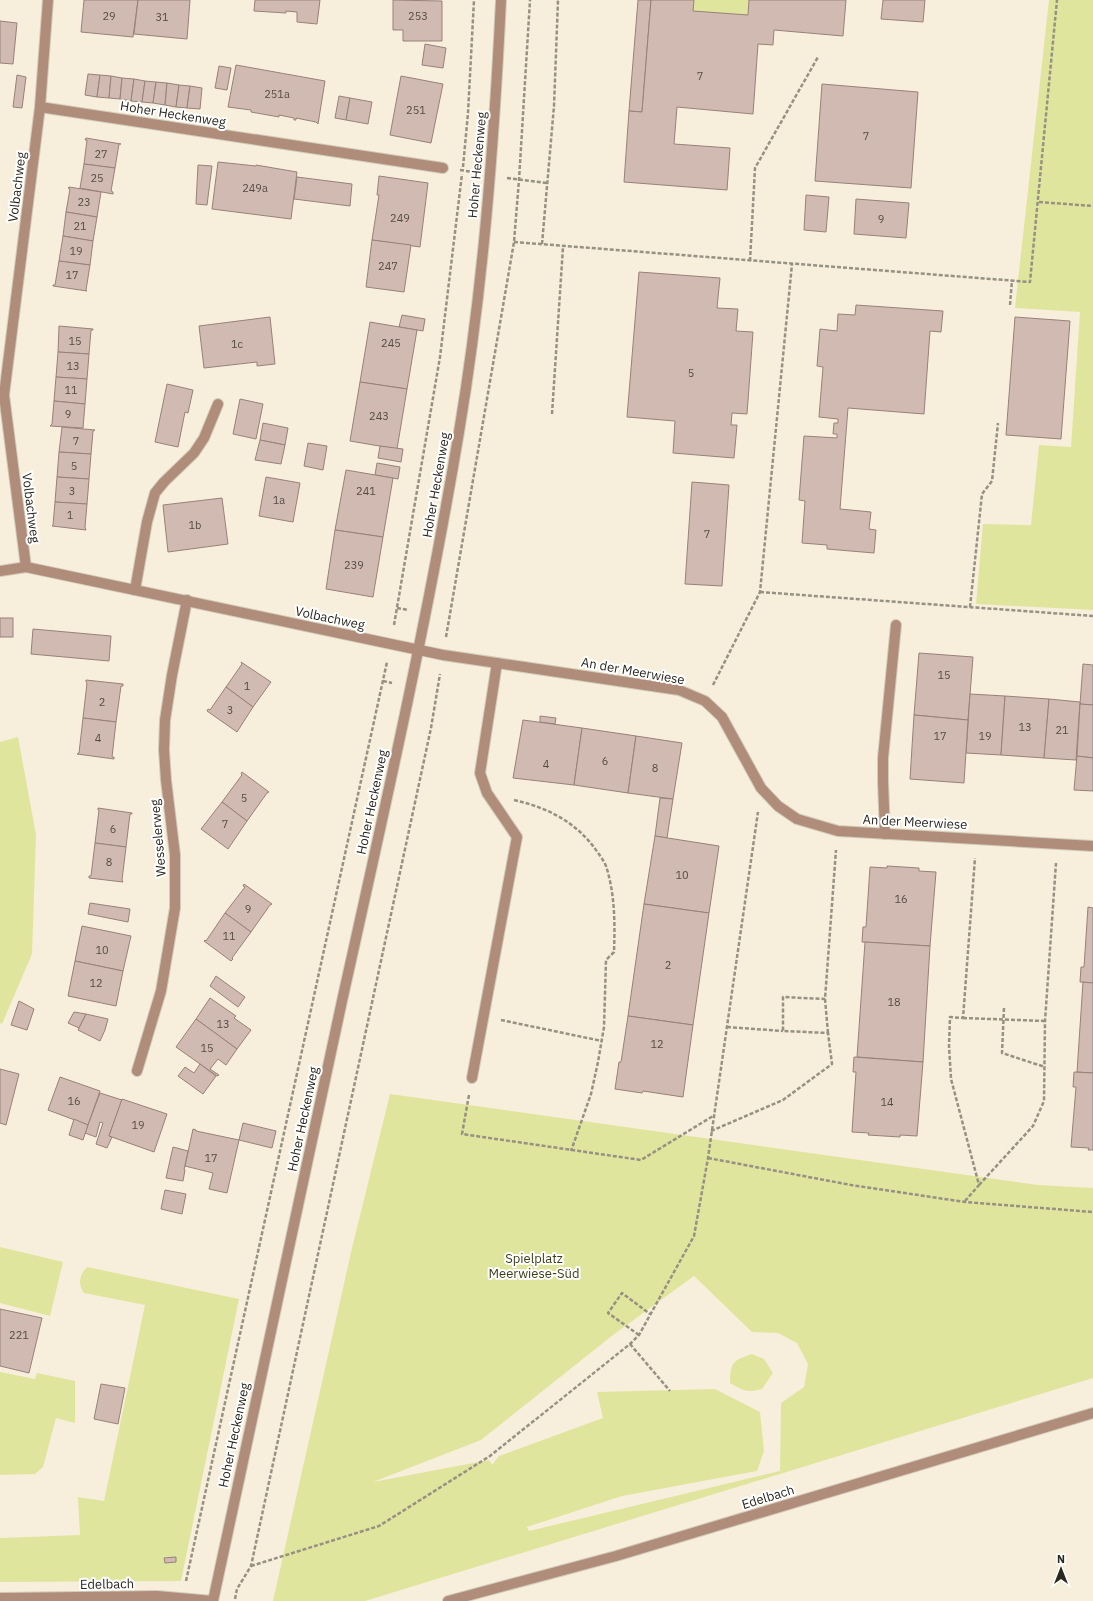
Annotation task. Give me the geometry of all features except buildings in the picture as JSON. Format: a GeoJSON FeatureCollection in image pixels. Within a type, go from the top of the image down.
{"type":"FeatureCollection","features":[{"type":"Feature","properties":{"kind":"street","name":"Volbachweg"},"geometry":{"type":"LineString","coordinates":[[26,566],[4,395],[40,107],[48,0]]}},
{"type":"Feature","properties":{"kind":"street","name":"Hoher Heckenweg"},"geometry":{"type":"LineString","coordinates":[[213,1601],[276,1298],[381,824],[429,597],[459,430],[470,357],[490,175],[501,0]]}},
{"type":"Feature","properties":{"kind":"street","name":"Hoher Heckenweg"},"geometry":{"type":"LineString","coordinates":[[40,107],[443,168]]}},
{"type":"Feature","properties":{"kind":"street"},"geometry":{"type":"LineString","coordinates":[[136,590],[147,522],[155,494],[164,482],[194,452],[204,438],[218,404]]}},
{"type":"Feature","properties":{"kind":"street","name":"Volbachweg"},"geometry":{"type":"LineString","coordinates":[[0,571],[26,566],[418,651]]}},
{"type":"Feature","properties":{"kind":"street","name":"Wesselerweg"},"geometry":{"type":"LineString","coordinates":[[137,1071],[161,991],[175,908],[175,855],[166,780],[164,750],[165,720],[172,675],[187,600]]}},
{"type":"Feature","properties":{"kind":"street"},"geometry":{"type":"LineString","coordinates":[[885,834],[883,758],[896,625]]}},
{"type":"Feature","properties":{"kind":"street","name":"An der Meerwiese"},"geometry":{"type":"LineString","coordinates":[[418,651],[679,690],[705,701],[722,717],[761,788],[778,806],[797,819],[838,831],[1093,846]]}},
{"type":"Feature","properties":{"kind":"street"},"geometry":{"type":"LineString","coordinates":[[472,1078],[516,837],[487,793],[480,773],[497,663]]}},
{"type":"Feature","properties":{"kind":"street","name":"Edelbach"},"geometry":{"type":"LineString","coordinates":[[448,1601],[624,1553],[1093,1412]]}},
{"type":"Feature","properties":{"kind":"street","name":"Edelbach"},"geometry":{"type":"LineString","coordinates":[[0,1598],[157,1596],[213,1601]]}},
{"type":"Feature","properties":{"kind":"path"},"geometry":{"type":"LineString","coordinates":[[183,1598],[390,645],[441,350],[468,113],[474,0]]}},
{"type":"Feature","properties":{"kind":"path"},"geometry":{"type":"LineString","coordinates":[[234,1601],[237,1589],[251,1566],[431,728],[514,242],[530,0]]}},
{"type":"Feature","properties":{"kind":"path"},"geometry":{"type":"LineString","coordinates":[[542,244],[554,106],[558,0]]}},
{"type":"Feature","properties":{"kind":"path"},"geometry":{"type":"LineString","coordinates":[[514,242],[1030,282],[1039,202],[1056,0]]}},
{"type":"Feature","properties":{"kind":"path"},"geometry":{"type":"LineString","coordinates":[[750,261],[755,168],[818,57]]}},
{"type":"Feature","properties":{"kind":"path"},"geometry":{"type":"LineString","coordinates":[[519,180],[547,183]]}},
{"type":"Feature","properties":{"kind":"path"},"geometry":{"type":"LineString","coordinates":[[1039,202],[1093,206]]}},
{"type":"Feature","properties":{"kind":"path"},"geometry":{"type":"LineString","coordinates":[[552,414],[563,246]]}},
{"type":"Feature","properties":{"kind":"path"},"geometry":{"type":"LineString","coordinates":[[705,701],[760,592],[792,264]]}},
{"type":"Feature","properties":{"kind":"path"},"geometry":{"type":"LineString","coordinates":[[1010,305],[1012,280]]}},
{"type":"Feature","properties":{"kind":"path"},"geometry":{"type":"LineString","coordinates":[[970,608],[982,494],[992,481],[998,424]]}},
{"type":"Feature","properties":{"kind":"path"},"geometry":{"type":"LineString","coordinates":[[760,592],[1093,616]]}},
{"type":"Feature","properties":{"kind":"path"},"geometry":{"type":"LineString","coordinates":[[251,1566],[379,1526],[490,1456],[630,1344],[638,1335],[694,1236],[708,1158],[761,788]]}},
{"type":"Feature","properties":{"kind":"path"},"geometry":{"type":"LineString","coordinates":[[487,793],[532,804],[570,823],[591,842],[606,864],[612,890],[615,921],[614,952],[606,960],[602,1041],[591,1094],[571,1151]]}},
{"type":"Feature","properties":{"kind":"path"},"geometry":{"type":"LineString","coordinates":[[711,1131],[783,1100],[832,1064],[825,999],[838,831]]}},
{"type":"Feature","properties":{"kind":"path"},"geometry":{"type":"LineString","coordinates":[[963,1018],[976,839]]}},
{"type":"Feature","properties":{"kind":"path"},"geometry":{"type":"LineString","coordinates":[[965,1202],[978,1185],[1033,1126],[1044,1101],[1045,1021],[1058,844]]}},
{"type":"Feature","properties":{"kind":"path"},"geometry":{"type":"LineString","coordinates":[[783,1031],[783,997],[825,999]]}},
{"type":"Feature","properties":{"kind":"path"},"geometry":{"type":"LineString","coordinates":[[1004,1008],[1002,1053],[1045,1068]]}},
{"type":"Feature","properties":{"kind":"path"},"geometry":{"type":"LineString","coordinates":[[483,1016],[602,1041]]}},
{"type":"Feature","properties":{"kind":"path"},"geometry":{"type":"LineString","coordinates":[[978,1185],[951,1079],[949,1046],[950,1017],[1045,1021]]}},
{"type":"Feature","properties":{"kind":"path"},"geometry":{"type":"LineString","coordinates":[[727,1027],[828,1033]]}},
{"type":"Feature","properties":{"kind":"path"},"geometry":{"type":"LineString","coordinates":[[472,1078],[462,1134],[641,1160],[714,1116]]}},
{"type":"Feature","properties":{"kind":"path"},"geometry":{"type":"LineString","coordinates":[[708,1158],[850,1185],[965,1202],[1093,1212]]}},
{"type":"Feature","properties":{"kind":"path"},"geometry":{"type":"LineString","coordinates":[[638,1335],[608,1313],[622,1293],[650,1314]]}},
{"type":"Feature","properties":{"kind":"path"},"geometry":{"type":"LineString","coordinates":[[630,1344],[670,1391]]}},
{"type":"Feature","properties":{"kind":"green space"},"geometry":{"type":"Polygon","coordinates":[[[694,0],[749,0],[748,15],[693,11],[694,0]]]}},
{"type":"Feature","properties":{"kind":"green space"},"geometry":{"type":"Polygon","coordinates":[[[1049,0],[1093,0],[1093,610],[976,604],[983,524],[1031,525],[1039,445],[1071,447],[1080,312],[1015,308],[1049,0]]]}},
{"type":"Feature","properties":{"kind":"green space"},"geometry":{"type":"Polygon","coordinates":[[[18,737],[36,835],[32,954],[2,1024],[0,1023],[0,742],[18,737]]]}},
{"type":"Feature","properties":{"kind":"green space","name":"Spielplatz Meerwiese-Süd"},"geometry":{"type":"Polygon","coordinates":[[[390,1094],[1038,1185],[1093,1188],[1093,1378],[365,1601],[273,1601],[352,1248],[390,1094]],[[694,1276],[613,1335],[481,1440],[373,1482],[489,1460],[492,1465],[499,1456],[603,1418],[597,1392],[715,1389],[760,1412],[764,1451],[757,1471],[622,1496],[527,1527],[529,1531],[780,1471],[781,1403],[804,1387],[808,1364],[797,1343],[778,1333],[752,1332],[694,1276]]]}},
{"type":"Feature","properties":{"kind":"green space"},"geometry":{"type":"Polygon","coordinates":[[[0,1247],[63,1262],[50,1316],[0,1303],[0,1247]]]}},
{"type":"Feature","properties":{"kind":"green space"},"geometry":{"type":"Polygon","coordinates":[[[87,1267],[239,1299],[181,1581],[0,1582],[0,1538],[80,1535],[78,1497],[104,1501],[145,1305],[84,1293],[80,1279],[87,1267]]]}},
{"type":"Feature","properties":{"kind":"green space"},"geometry":{"type":"Polygon","coordinates":[[[752,1354],[764,1359],[773,1373],[762,1389],[749,1391],[730,1383],[730,1376],[734,1363],[741,1358],[752,1354]]]}},
{"type":"Feature","properties":{"kind":"green space"},"geometry":{"type":"Polygon","coordinates":[[[0,1372],[35,1379],[37,1373],[75,1381],[75,1423],[56,1418],[43,1467],[35,1474],[0,1475],[0,1372]]]}}]}
